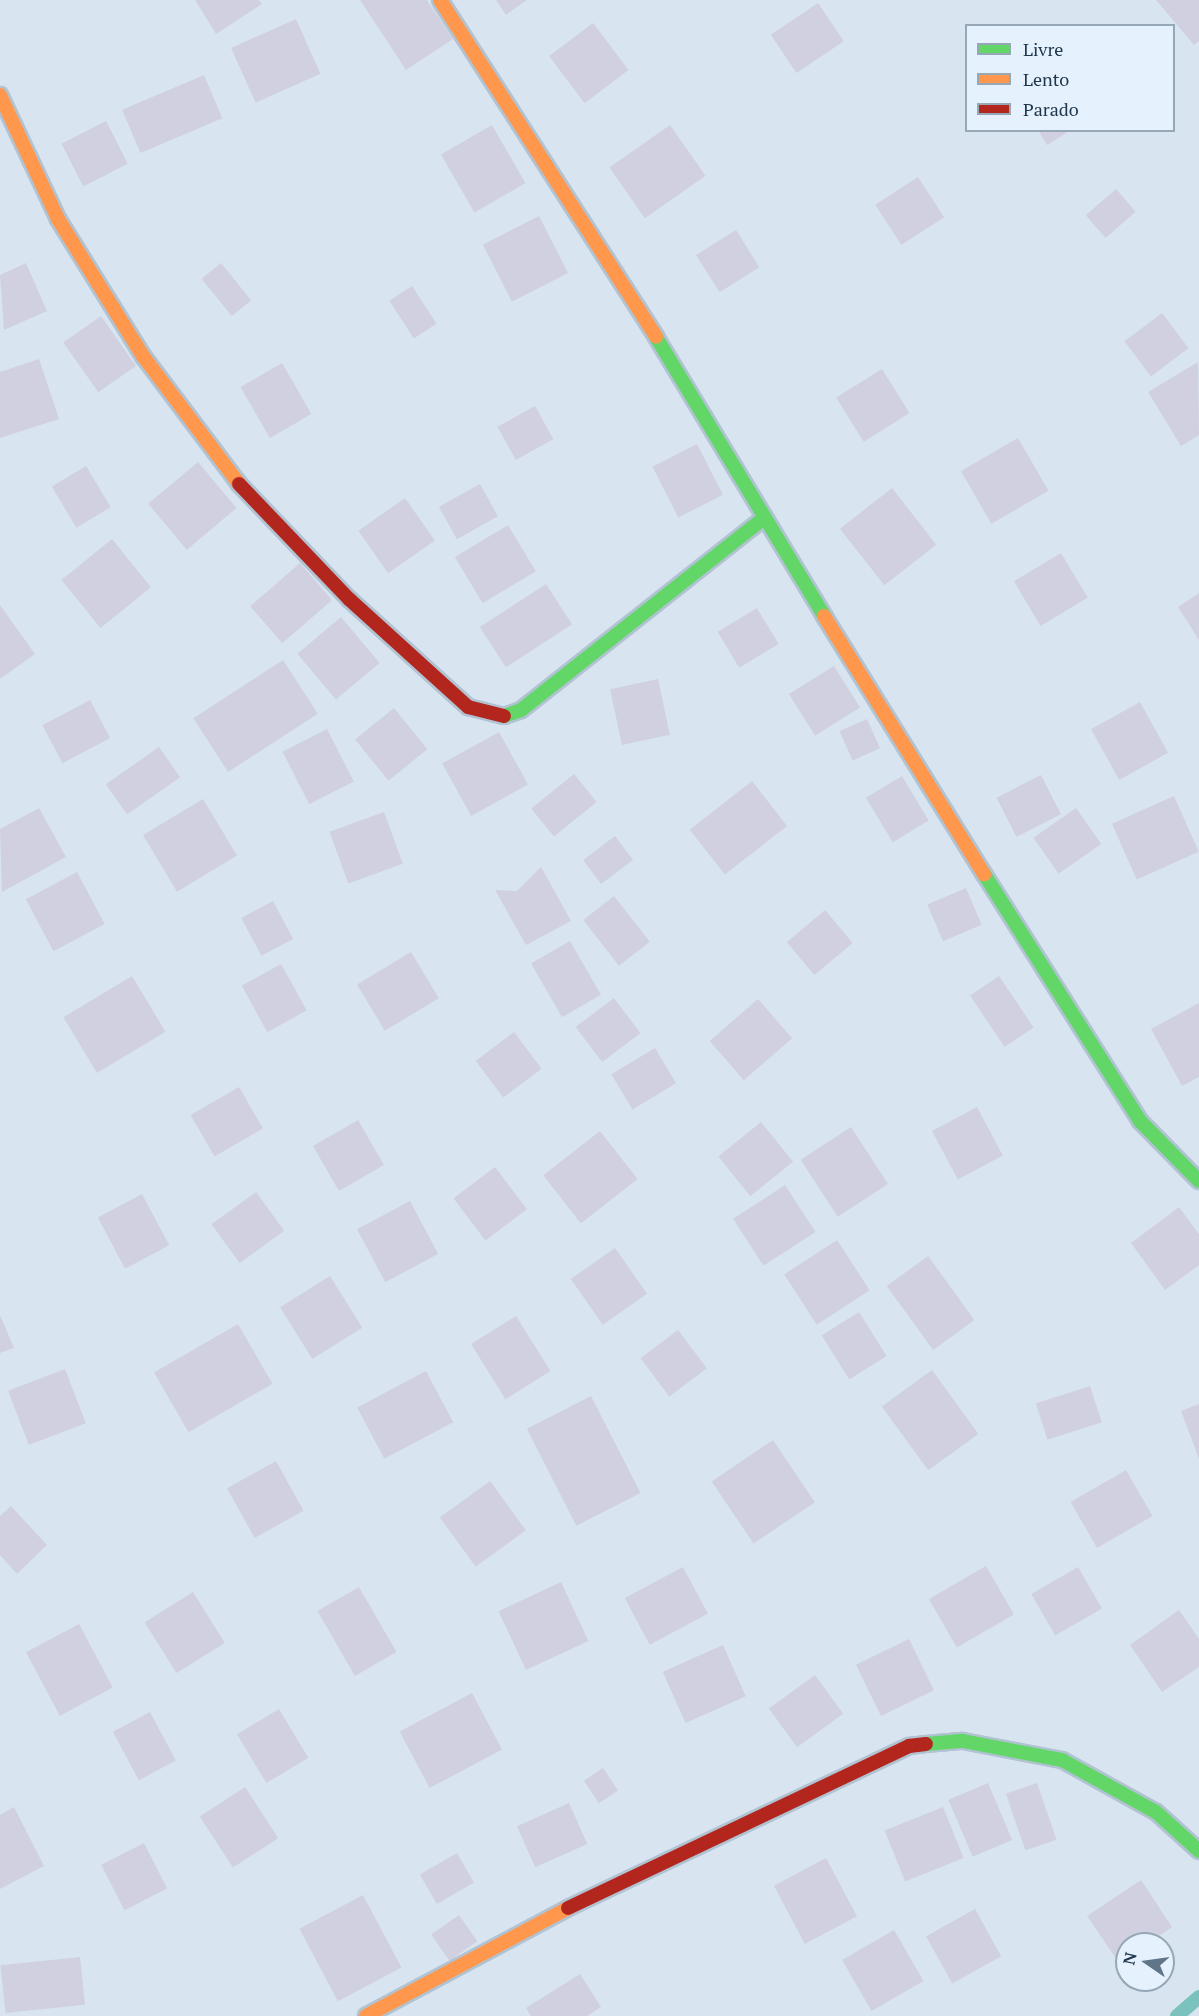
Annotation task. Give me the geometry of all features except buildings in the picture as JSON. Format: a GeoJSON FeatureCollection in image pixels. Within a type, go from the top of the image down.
{"type":"FeatureCollection","features":[{"type":"Feature","properties":{"kind":"street"},"geometry":{"type":"LineString","coordinates":[[440,0],[611,261],[763,519],[1128,1102],[1199,1181]]}},
{"type":"Feature","properties":{"kind":"street"},"geometry":{"type":"LineString","coordinates":[[0,96],[58,219],[143,357],[250,499],[349,599],[468,707],[498,719],[521,710],[763,519]]}},
{"type":"Feature","properties":{"kind":"street"},"geometry":{"type":"LineString","coordinates":[[366,2016],[647,1866],[909,1746],[963,1741],[1062,1760],[1156,1812],[1199,1851]]}},
{"type":"Feature","properties":{"kind":"waterway"},"geometry":{"type":"LineString","coordinates":[[1177,2016],[1199,1997]]}},
{"type":"Feature","properties":{"kind":"traffic: fast"},"geometry":{"type":"LineString","coordinates":[[656,337],[824,616]]}},
{"type":"Feature","properties":{"kind":"traffic: fast"},"geometry":{"type":"LineString","coordinates":[[504,716],[521,710],[763,519]]}},
{"type":"Feature","properties":{"kind":"traffic: fast"},"geometry":{"type":"LineString","coordinates":[[984,874],[1140,1121],[1199,1181]]}},
{"type":"Feature","properties":{"kind":"traffic: fast"},"geometry":{"type":"LineString","coordinates":[[926,1744],[963,1741],[1062,1760],[1156,1812],[1199,1851]]}},
{"type":"Feature","properties":{"kind":"traffic: slow"},"geometry":{"type":"LineString","coordinates":[[440,0],[656,337]]}},
{"type":"Feature","properties":{"kind":"traffic: slow"},"geometry":{"type":"LineString","coordinates":[[0,95],[58,219],[143,356],[239,484]]}},
{"type":"Feature","properties":{"kind":"traffic: slow"},"geometry":{"type":"LineString","coordinates":[[824,616],[984,874]]}},
{"type":"Feature","properties":{"kind":"traffic: slow"},"geometry":{"type":"LineString","coordinates":[[366,2016],[568,1908]]}},
{"type":"Feature","properties":{"kind":"traffic: jam"},"geometry":{"type":"LineString","coordinates":[[239,484],[349,599],[468,707],[504,716]]}},
{"type":"Feature","properties":{"kind":"traffic: jam"},"geometry":{"type":"LineString","coordinates":[[568,1908],[909,1746],[926,1744]]}}]}
